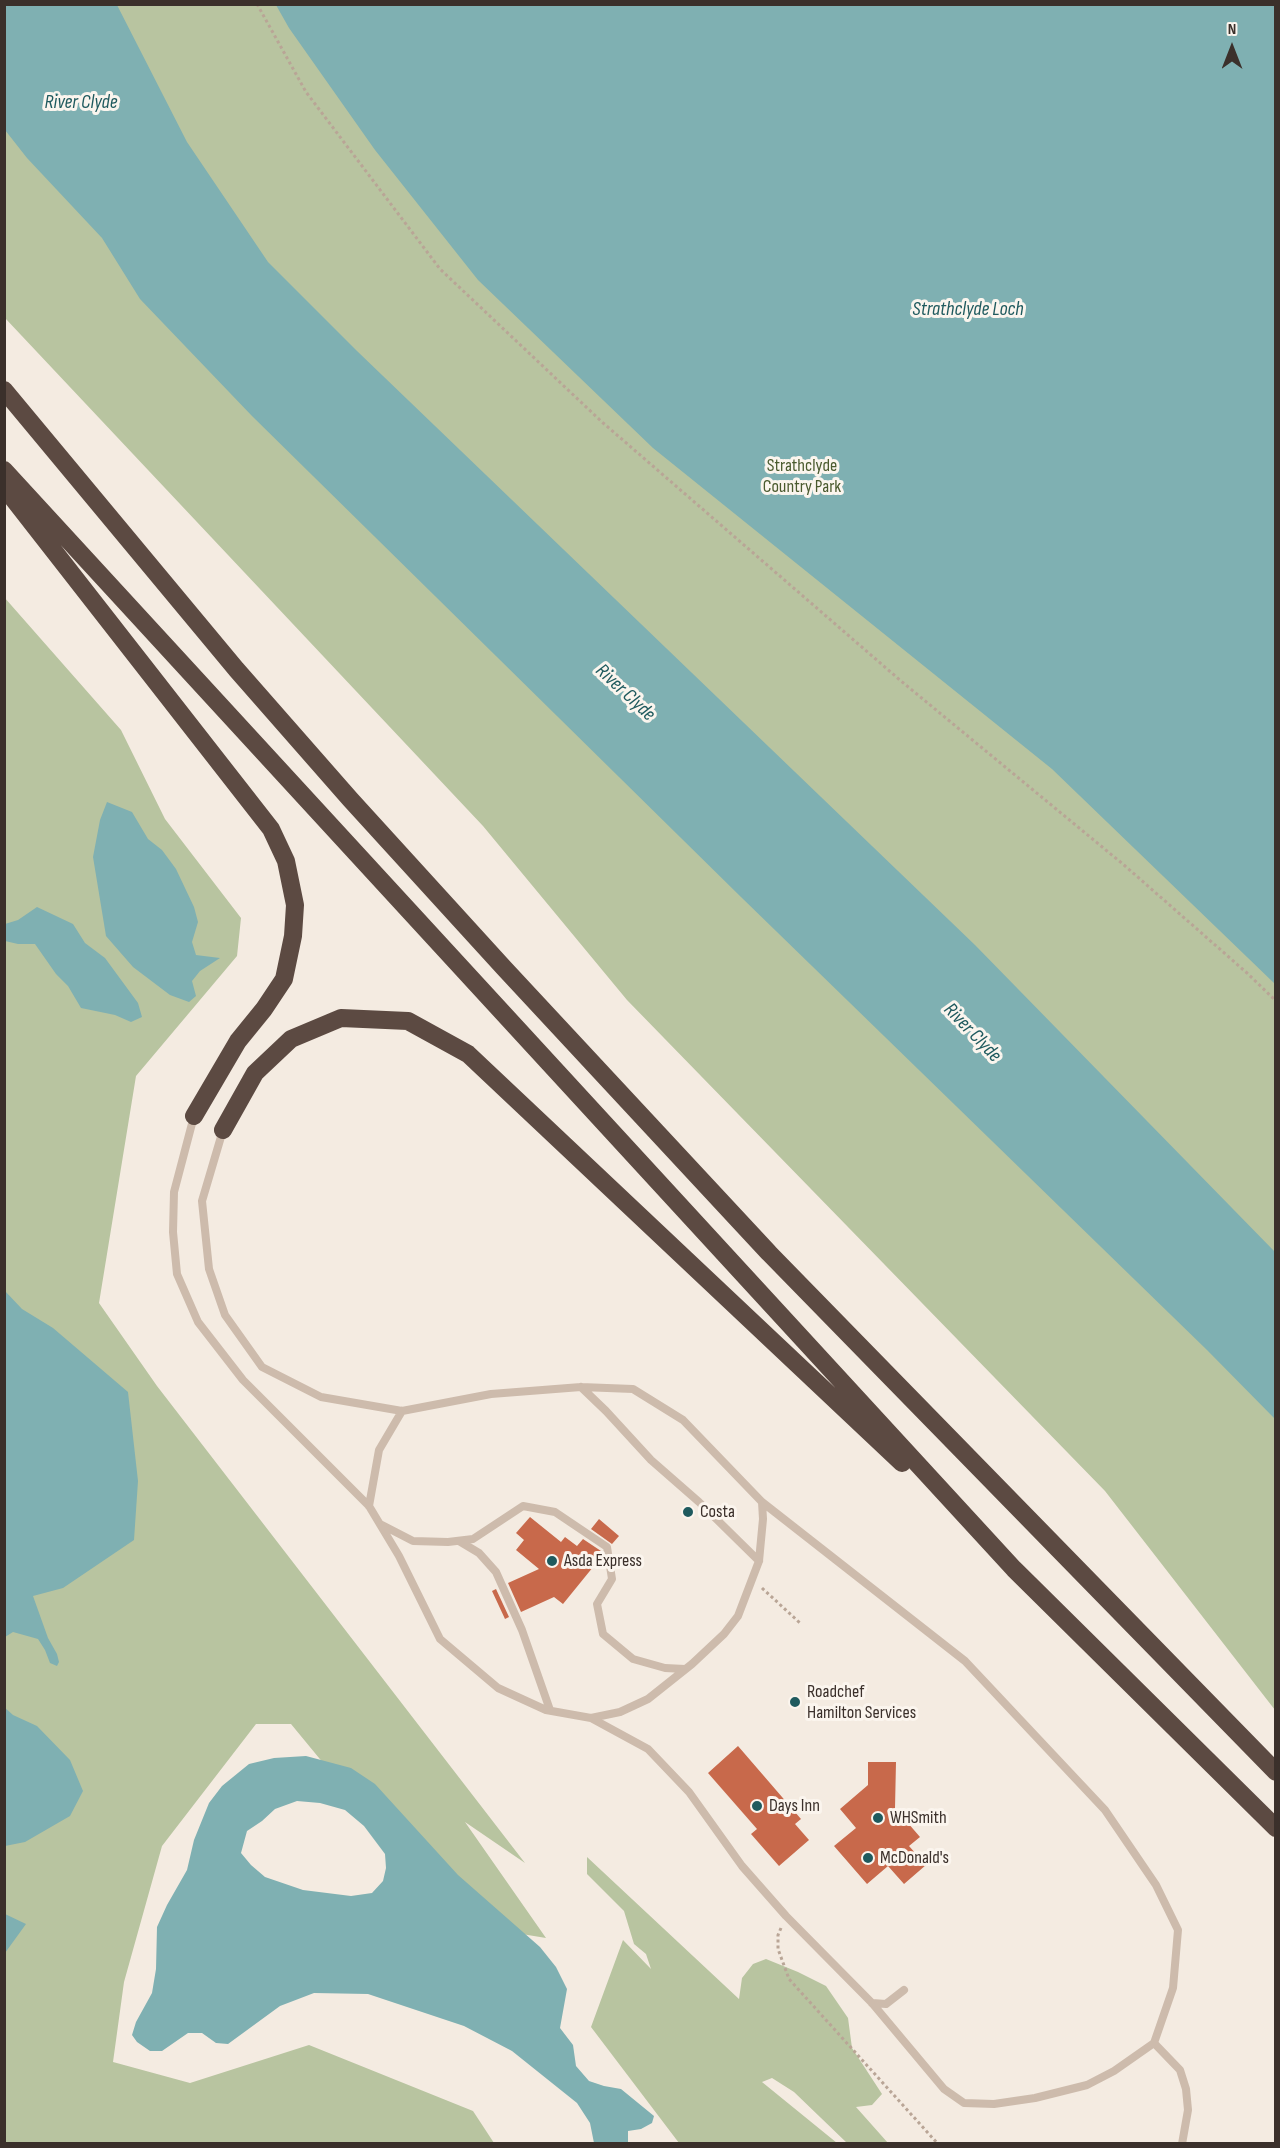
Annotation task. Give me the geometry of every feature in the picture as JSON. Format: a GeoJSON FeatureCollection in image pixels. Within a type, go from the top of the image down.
{"type":"FeatureCollection","features":[{"type":"Feature","properties":{"kind":"highway"},"geometry":{"type":"LineString","coordinates":[[4,390],[236,669],[350,799],[504,968],[769,1253],[1275,1772]]}},
{"type":"Feature","properties":{"kind":"highway"},"geometry":{"type":"LineString","coordinates":[[4,470],[1014,1569]]}},
{"type":"Feature","properties":{"kind":"highway"},"geometry":{"type":"LineString","coordinates":[[4,487],[271,829],[286,861],[295,905],[293,936],[284,979],[264,1009],[238,1041],[195,1116]]}},
{"type":"Feature","properties":{"kind":"highway"},"geometry":{"type":"LineString","coordinates":[[224,1130],[255,1073],[291,1039],[341,1018],[408,1021],[468,1054],[1014,1569],[1275,1828]]}},
{"type":"Feature","properties":{"kind":"lane"},"geometry":{"type":"LineString","coordinates":[[195,1116],[174,1192],[173,1232],[177,1274],[198,1323],[243,1380],[369,1506],[399,1556],[440,1639],[498,1688],[550,1710],[591,1718],[648,1749],[689,1792],[742,1866],[786,1916],[872,2003],[944,2089],[964,2103],[994,2104],[1035,2098],[1087,2085],[1114,2071],[1154,2043],[1173,1988],[1178,1930],[1156,1885],[1105,1810],[965,1661],[762,1502],[683,1420],[633,1389],[581,1388],[490,1394],[402,1412],[321,1397],[262,1367],[225,1315],[209,1269],[202,1201],[224,1130]]}},
{"type":"Feature","properties":{"kind":"lane"},"geometry":{"type":"LineString","coordinates":[[581,1388],[606,1411],[651,1460],[699,1502],[759,1561]]}},
{"type":"Feature","properties":{"kind":"lane"},"geometry":{"type":"LineString","coordinates":[[369,1506],[379,1450],[402,1412]]}},
{"type":"Feature","properties":{"kind":"lane"},"geometry":{"type":"LineString","coordinates":[[591,1718],[620,1712],[648,1699],[713,1646],[738,1616],[759,1561],[763,1519],[762,1502]]}},
{"type":"Feature","properties":{"kind":"lane"},"geometry":{"type":"LineString","coordinates":[[380,1524],[413,1541],[459,1541],[473,1539],[523,1506],[555,1512],[607,1547],[612,1579],[597,1604],[603,1634],[633,1659],[665,1668],[685,1670]]}},
{"type":"Feature","properties":{"kind":"lane"},"geometry":{"type":"LineString","coordinates":[[459,1541],[478,1553],[496,1572],[522,1630],[550,1710]]}},
{"type":"Feature","properties":{"kind":"lane"},"geometry":{"type":"LineString","coordinates":[[872,2003],[886,2004],[904,1990]]}},
{"type":"Feature","properties":{"kind":"lane"},"geometry":{"type":"LineString","coordinates":[[1154,2043],[1180,2070],[1186,2089],[1188,2110],[1182,2144]]}},
{"type":"Feature","properties":{"kind":"path"},"geometry":{"type":"LineString","coordinates":[[257,4],[306,92],[440,269],[602,422],[901,681],[1124,866],[1247,973],[1275,1001]]}},
{"type":"Feature","properties":{"kind":"path"},"geometry":{"type":"LineString","coordinates":[[752,1580],[786,1608],[800,1623]]}},
{"type":"Feature","properties":{"kind":"path"},"geometry":{"type":"LineString","coordinates":[[786,1916],[778,1935],[778,1949],[789,1979],[938,2144]]}},
{"type":"Feature","properties":{"kind":"green space","name":"Strathclyde Country Park"},"geometry":{"type":"Polygon","coordinates":[[[5,5],[1275,5],[1275,1710],[1105,1491],[627,1000],[483,826],[5,318],[5,5]]]}},
{"type":"Feature","properties":{"kind":"green space"},"geometry":{"type":"Polygon","coordinates":[[[4,597],[121,730],[165,819],[241,918],[237,956],[136,1076],[99,1303],[157,1386],[525,1863],[465,1822],[546,1938],[455,1923],[291,1724],[256,1724],[162,1846],[124,1982],[113,2062],[190,2083],[309,2045],[473,2111],[494,2143],[5,2143],[4,597]]]}},
{"type":"Feature","properties":{"kind":"green space"},"geometry":{"type":"Polygon","coordinates":[[[587,1857],[739,1999],[742,1978],[753,1964],[766,1959],[826,1986],[848,2018],[852,2048],[882,2094],[872,2105],[856,2107],[888,2143],[847,2143],[794,2092],[772,2078],[762,2082],[837,2143],[679,2143],[591,2027],[623,1940],[651,1969],[646,1954],[634,1944],[624,1911],[587,1874],[587,1857]]]}},
{"type":"Feature","properties":{"kind":"water","name":"River Clyde"},"geometry":{"type":"Polygon","coordinates":[[[5,4],[117,5],[187,142],[268,262],[357,351],[975,945],[1275,1252],[1275,1419],[252,416],[140,299],[102,238],[27,158],[5,130],[5,4]]]}},
{"type":"Feature","properties":{"kind":"water","name":"Strathclyde Loch"},"geometry":{"type":"Polygon","coordinates":[[[276,5],[1275,5],[1275,984],[1052,769],[653,448],[478,280],[375,150],[289,28],[276,5]]]}},
{"type":"Feature","properties":{"kind":"water"},"geometry":{"type":"Polygon","coordinates":[[[107,802],[132,812],[148,839],[162,850],[176,869],[194,907],[198,922],[192,942],[196,955],[220,958],[200,971],[192,981],[196,996],[189,1002],[170,995],[133,967],[106,936],[93,857],[100,820],[107,802]]]}},
{"type":"Feature","properties":{"kind":"water"},"geometry":{"type":"Polygon","coordinates":[[[37,907],[73,924],[85,943],[105,958],[138,1003],[142,1017],[131,1022],[115,1015],[81,1008],[68,986],[56,974],[35,944],[5,941],[5,924],[18,920],[37,907]]]}},
{"type":"Feature","properties":{"kind":"water"},"geometry":{"type":"Polygon","coordinates":[[[5,1291],[22,1309],[53,1328],[128,1392],[138,1481],[134,1540],[63,1588],[33,1596],[48,1638],[57,1654],[59,1662],[57,1666],[50,1663],[38,1639],[13,1632],[5,1637],[5,1291]]]}},
{"type":"Feature","properties":{"kind":"water"},"geometry":{"type":"Polygon","coordinates":[[[4,1707],[13,1715],[37,1726],[70,1760],[83,1791],[70,1816],[25,1842],[5,1846],[4,1707]]]}},
{"type":"Feature","properties":{"kind":"water"},"geometry":{"type":"Polygon","coordinates":[[[306,1756],[351,1768],[375,1784],[458,1875],[540,1947],[556,1967],[567,1989],[560,2028],[573,2045],[576,2066],[589,2081],[621,2089],[654,2116],[652,2123],[641,2129],[628,2131],[628,2143],[594,2143],[590,2123],[577,2103],[512,2051],[464,2026],[368,1994],[314,1993],[280,2006],[228,2044],[216,2043],[202,2033],[188,2033],[162,2051],[150,2051],[137,2042],[132,2035],[136,2022],[152,1993],[156,1969],[157,1927],[187,1870],[194,1840],[209,1803],[222,1786],[249,1764],[274,1758],[306,1756]],[[297,1801],[275,1809],[247,1831],[241,1853],[265,1877],[303,1890],[351,1896],[372,1893],[383,1881],[386,1868],[385,1854],[364,1826],[345,1810],[320,1803],[297,1801]]]}},
{"type":"Feature","properties":{"kind":"water"},"geometry":{"type":"Polygon","coordinates":[[[5,1914],[26,1924],[5,1953],[5,1914]]]}},
{"type":"Feature","properties":{"kind":"building"},"geometry":{"type":"Polygon","coordinates":[[[530,1517],[561,1542],[565,1537],[577,1546],[583,1539],[601,1551],[602,1556],[563,1604],[554,1597],[521,1612],[508,1583],[539,1569],[516,1550],[524,1540],[516,1533],[530,1517]]]}},
{"type":"Feature","properties":{"kind":"building"},"geometry":{"type":"Polygon","coordinates":[[[599,1519],[619,1536],[612,1544],[591,1529],[599,1519]]]}},
{"type":"Feature","properties":{"kind":"building"},"geometry":{"type":"Polygon","coordinates":[[[496,1589],[509,1617],[505,1619],[492,1591],[496,1589]]]}},
{"type":"Feature","properties":{"kind":"building"},"geometry":{"type":"Polygon","coordinates":[[[738,1746],[801,1819],[795,1824],[809,1840],[779,1866],[751,1834],[757,1829],[708,1773],[738,1746]]]}},
{"type":"Feature","properties":{"kind":"building"},"geometry":{"type":"Polygon","coordinates":[[[868,1762],[896,1762],[895,1808],[920,1837],[909,1846],[926,1865],[904,1884],[888,1866],[867,1884],[834,1846],[856,1828],[840,1809],[868,1785],[868,1762]]]}},
{"type":"Feature","properties":{"kind":"place","name":"Costa"},"geometry":{"type":"Point","coordinates":[688,1512]}},
{"type":"Feature","properties":{"kind":"place","name":"Asda Express"},"geometry":{"type":"Point","coordinates":[552,1561]}},
{"type":"Feature","properties":{"kind":"place","name":"Roadchef Hamilton Services"},"geometry":{"type":"Point","coordinates":[795,1702]}},
{"type":"Feature","properties":{"kind":"place","name":"Days Inn"},"geometry":{"type":"Point","coordinates":[757,1806]}},
{"type":"Feature","properties":{"kind":"place","name":"WHSmith"},"geometry":{"type":"Point","coordinates":[878,1818]}},
{"type":"Feature","properties":{"kind":"place","name":"McDonald's"},"geometry":{"type":"Point","coordinates":[868,1858]}}]}
